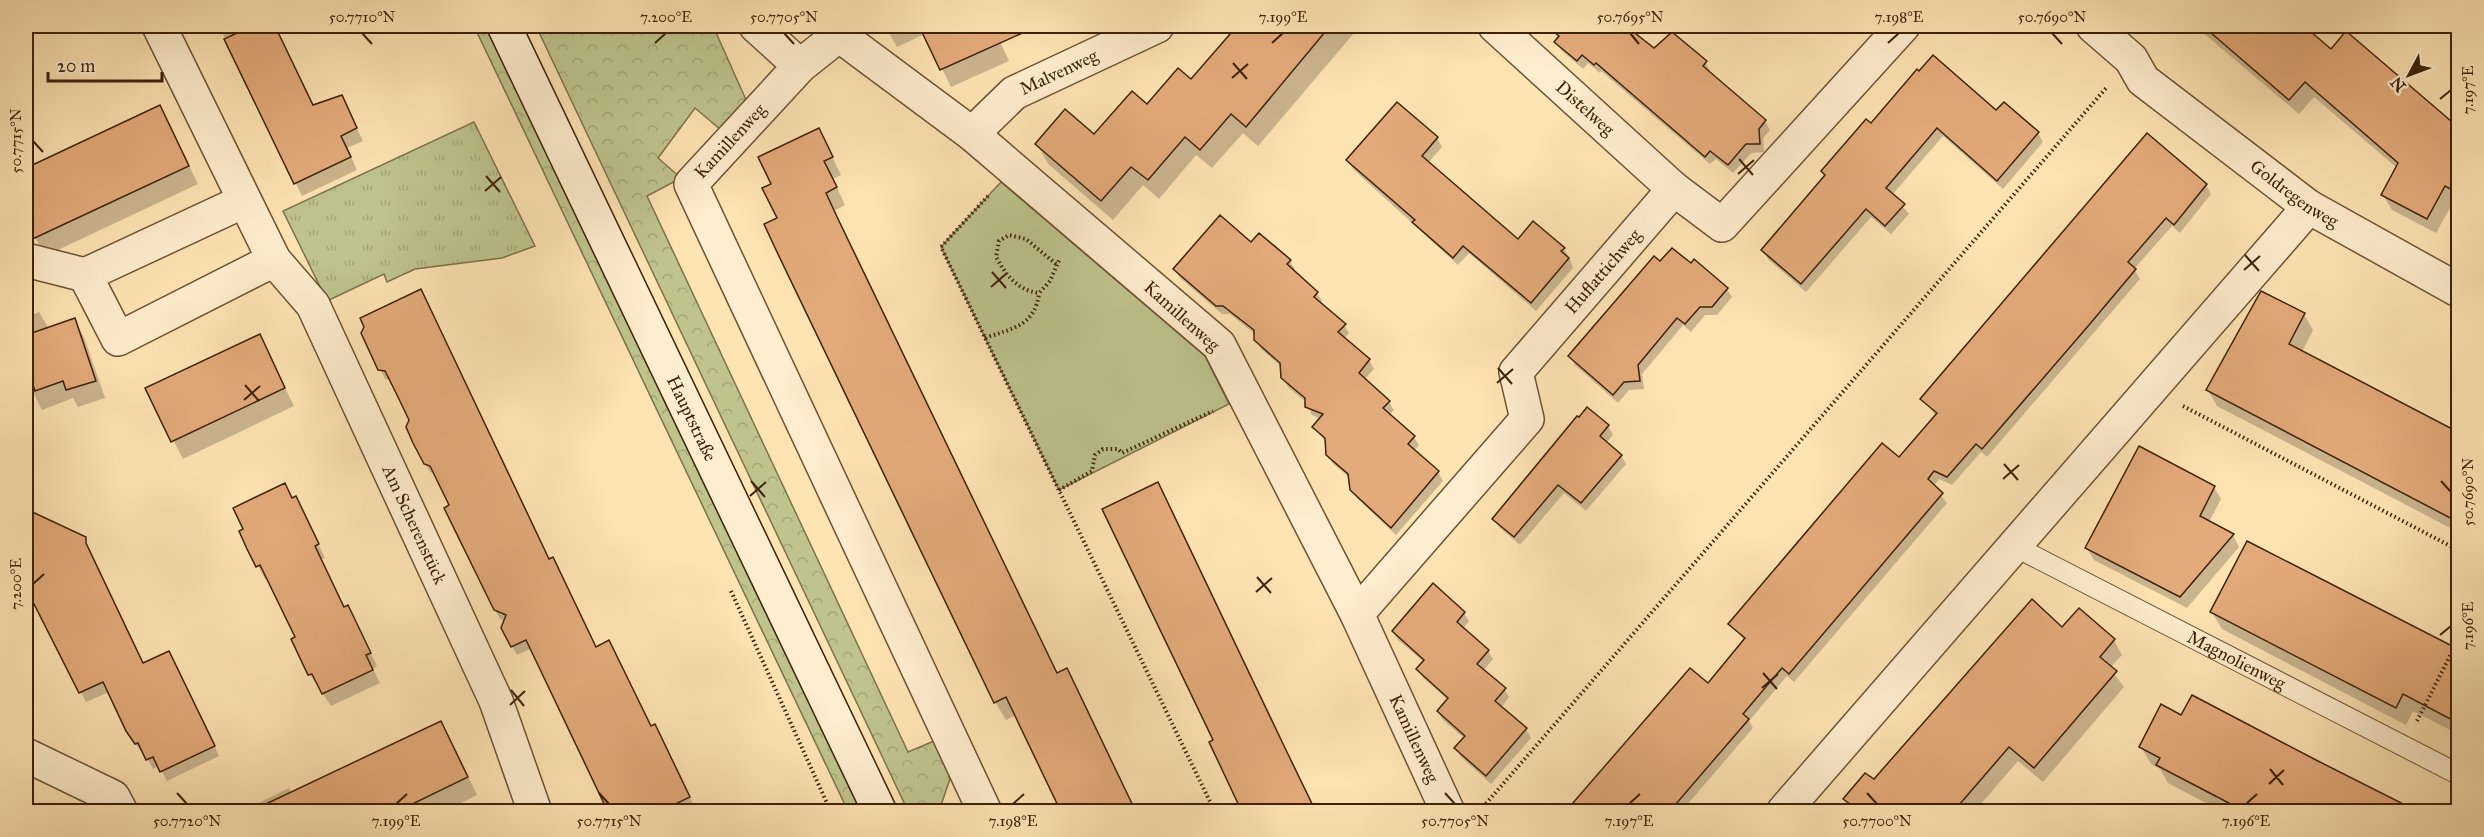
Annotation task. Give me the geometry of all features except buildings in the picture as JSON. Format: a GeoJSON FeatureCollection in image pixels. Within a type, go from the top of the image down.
{"type":"FeatureCollection","features":[{"type":"Feature","properties":{"kind":"street","name":"Am Scherenstück"},"geometry":{"type":"LineString","coordinates":[[159,26],[274,260],[313,305],[496,701],[526,808]]}},
{"type":"Feature","properties":{"kind":"street","name":"Hauptstraße"},"geometry":{"type":"LineString","coordinates":[[504,26],[880,812]]}},
{"type":"Feature","properties":{"kind":"street"},"geometry":{"type":"LineString","coordinates":[[756,26],[800,66]]}},
{"type":"Feature","properties":{"kind":"street","name":"Malvenweg"},"geometry":{"type":"LineString","coordinates":[[972,134],[1014,93],[1157,26]]}},
{"type":"Feature","properties":{"kind":"street","name":"Distelweg"},"geometry":{"type":"LineString","coordinates":[[1496,26],[1674,189]]}},
{"type":"Feature","properties":{"kind":"street"},"geometry":{"type":"LineString","coordinates":[[1674,189],[1722,225],[1903,26]]}},
{"type":"Feature","properties":{"kind":"street"},"geometry":{"type":"LineString","coordinates":[[2093,26],[2137,70]]}},
{"type":"Feature","properties":{"kind":"street","name":"Kamillenweg"},"geometry":{"type":"LineString","coordinates":[[985,812],[691,184],[800,66],[839,35],[972,134],[1219,345],[1357,614],[1448,812]]}},
{"type":"Feature","properties":{"kind":"street","name":"Goldregenweg"},"geometry":{"type":"LineString","coordinates":[[2137,70],[2309,207],[2458,290]]}},
{"type":"Feature","properties":{"kind":"street","name":"Huflattichweg"},"geometry":{"type":"LineString","coordinates":[[1357,614],[1527,418],[1516,372],[1674,189]]}},
{"type":"Feature","properties":{"kind":"street"},"geometry":{"type":"LineString","coordinates":[[26,260],[86,275],[244,201]]}},
{"type":"Feature","properties":{"kind":"street"},"geometry":{"type":"LineString","coordinates":[[1784,812],[2309,207]]}},
{"type":"Feature","properties":{"kind":"street"},"geometry":{"type":"LineString","coordinates":[[86,275],[118,339],[274,260]]}},
{"type":"Feature","properties":{"kind":"street"},"geometry":{"type":"LineString","coordinates":[[26,755],[113,797],[121,812]]}},
{"type":"Feature","properties":{"kind":"lane","name":"Magnolienweg"},"geometry":{"type":"LineString","coordinates":[[2014,546],[2458,774]]}},
{"type":"Feature","properties":{"kind":"path"},"geometry":{"type":"LineString","coordinates":[[1478,812],[2137,70]]}},
{"type":"Feature","properties":{"kind":"path"},"geometry":{"type":"LineString","coordinates":[[1012,169],[941,247],[1215,812]]}},
{"type":"Feature","properties":{"kind":"path"},"geometry":{"type":"LineString","coordinates":[[985,338],[1022,325],[1037,308],[1039,292],[1050,281],[1056,264],[1085,231]]}},
{"type":"Feature","properties":{"kind":"path"},"geometry":{"type":"LineString","coordinates":[[1039,292],[1024,291],[1005,273],[996,257],[999,242],[1009,235],[1026,239],[1056,264]]}},
{"type":"Feature","properties":{"kind":"path"},"geometry":{"type":"LineString","coordinates":[[2151,389],[2458,550]]}},
{"type":"Feature","properties":{"kind":"path"},"geometry":{"type":"LineString","coordinates":[[1059,490],[1092,471],[1095,455],[1103,448],[1118,449],[1122,453],[1246,396]]}},
{"type":"Feature","properties":{"kind":"path"},"geometry":{"type":"LineString","coordinates":[[2405,746],[2458,640]]}},
{"type":"Feature","properties":{"kind":"green space"},"geometry":{"type":"Polygon","coordinates":[[[474,26],[486,26],[861,811],[848,811],[474,26]]]}},
{"type":"Feature","properties":{"kind":"green space"},"geometry":{"type":"Polygon","coordinates":[[[536,26],[713,26],[747,102],[721,130],[695,108],[658,158],[681,178],[647,196],[908,752],[941,738],[954,767],[939,811],[908,811],[536,26]]]}},
{"type":"Feature","properties":{"kind":"green space"},"geometry":{"type":"Polygon","coordinates":[[[474,122],[535,246],[502,258],[415,269],[387,282],[384,274],[327,301],[283,211],[474,122]]]}},
{"type":"Feature","properties":{"kind":"green space"},"geometry":{"type":"Polygon","coordinates":[[[1001,182],[1205,356],[1229,404],[1059,490],[941,247],[1001,182]]]}}]}
